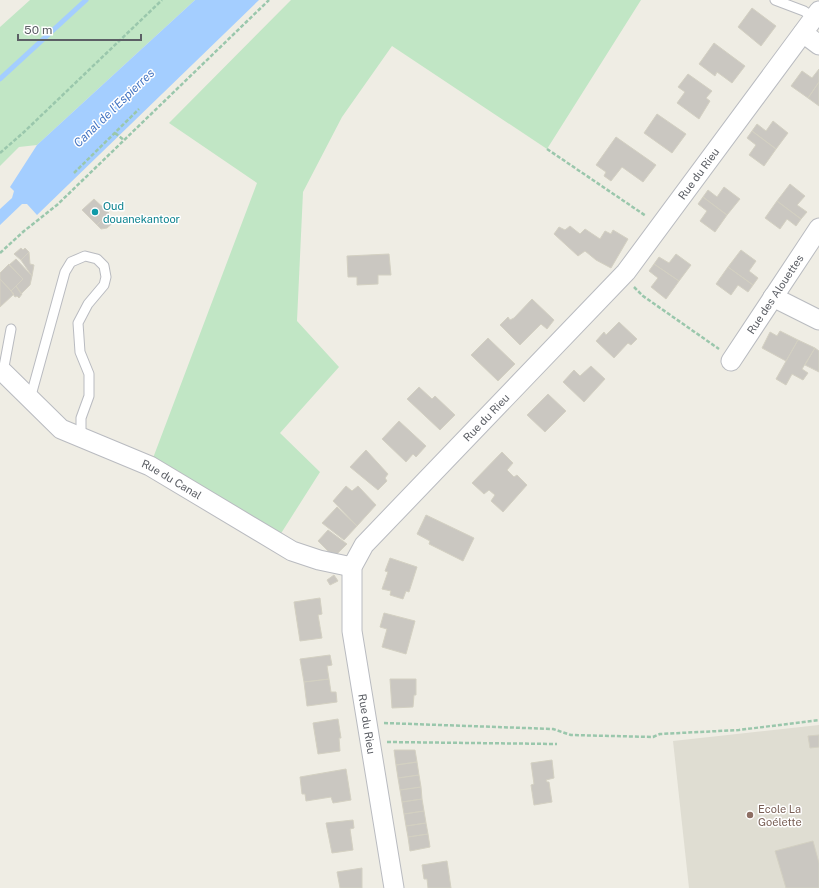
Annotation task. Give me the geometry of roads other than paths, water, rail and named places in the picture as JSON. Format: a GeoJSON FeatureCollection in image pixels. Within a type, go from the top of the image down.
{"type":"FeatureCollection","features":[{"type":"Feature","properties":{"kind":"street"},"geometry":{"type":"LineString","coordinates":[[812,21],[819,45]]}},
{"type":"Feature","properties":{"kind":"street","name":"Rue du Rieu"},"geometry":{"type":"LineString","coordinates":[[394,888],[352,631],[352,567],[364,545],[622,276],[661,226],[812,21]]}},
{"type":"Feature","properties":{"kind":"street","name":"Rue des Alouettes"},"geometry":{"type":"LineString","coordinates":[[732,359],[773,297],[818,234]]}},
{"type":"Feature","properties":{"kind":"street"},"geometry":{"type":"LineString","coordinates":[[773,297],[819,320]]}},
{"type":"Feature","properties":{"kind":"street","name":"Rue du Canal"},"geometry":{"type":"LineString","coordinates":[[3,372],[61,428],[150,466],[292,551],[320,560],[352,567]]}},
{"type":"Feature","properties":{"kind":"lane"},"geometry":{"type":"LineString","coordinates":[[775,0],[804,11],[812,21]]}},
{"type":"Feature","properties":{"kind":"lane"},"geometry":{"type":"LineString","coordinates":[[30,398],[65,272],[72,262],[86,256],[97,259],[104,266],[106,277],[104,285],[88,304],[78,323],[80,352],[89,374],[89,396],[81,418],[81,437]]}},
{"type":"Feature","properties":{"kind":"lane"},"geometry":{"type":"LineString","coordinates":[[3,372],[11,329]]}},
{"type":"Feature","properties":{"kind":"water","name":"Canal de l'Espierres"},"geometry":{"type":"Polygon","coordinates":[[[195,0],[259,0],[37,215],[27,204],[22,204],[0,225],[0,209],[12,198],[14,191],[10,187],[37,145],[195,0]]]}},
{"type":"Feature","properties":{"kind":"waterway"},"geometry":{"type":"LineString","coordinates":[[0,79],[86,0]]}},
{"type":"Feature","properties":{"kind":"place","name":"Oud douanekantoor"},"geometry":{"type":"Point","coordinates":[95,212]}},
{"type":"Feature","properties":{"kind":"place","name":"Ecole La Goélette"},"geometry":{"type":"Point","coordinates":[750,815]}}]}
